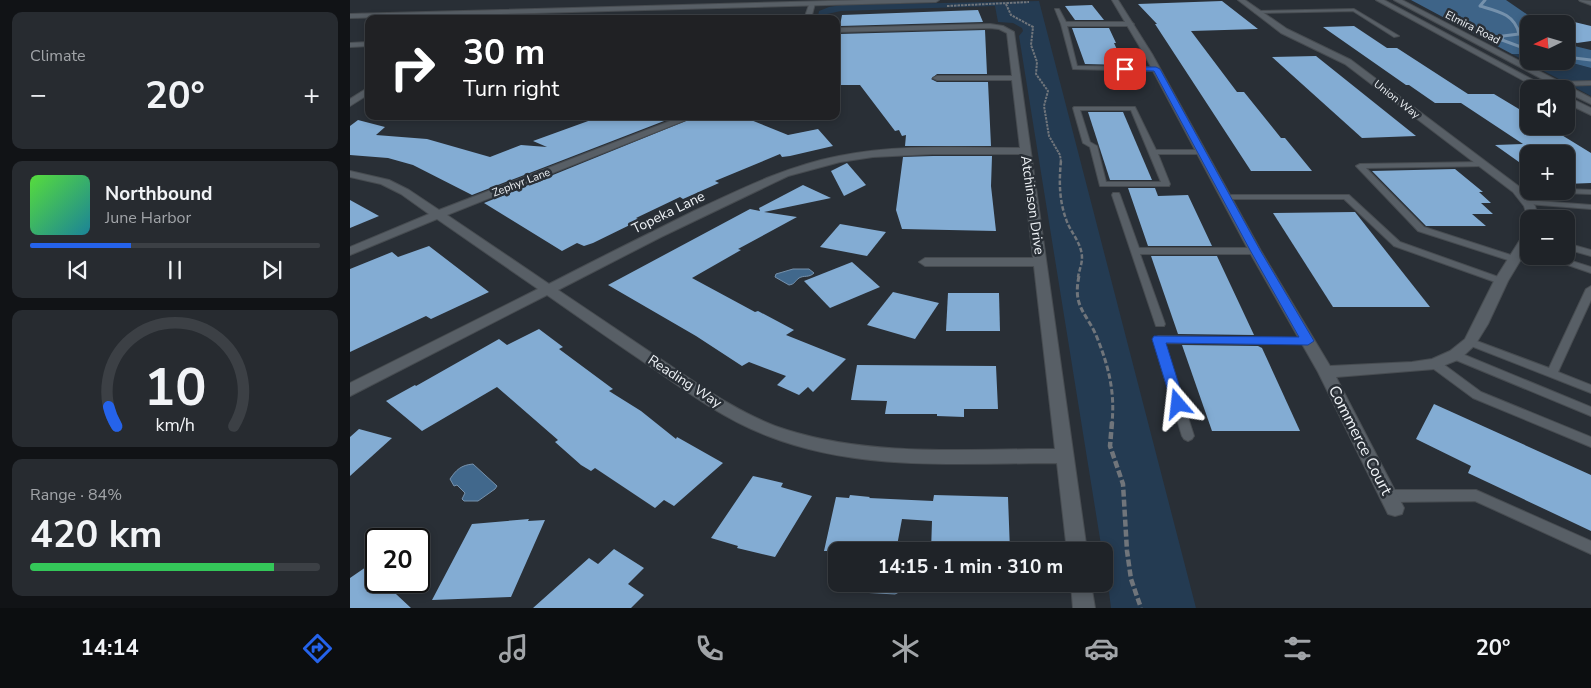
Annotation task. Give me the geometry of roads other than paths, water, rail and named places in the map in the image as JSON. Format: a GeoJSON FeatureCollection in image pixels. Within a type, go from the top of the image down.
{"type":"FeatureCollection","features":[{"type":"Feature","properties":{"kind":"main road"},"geometry":{"type":"LineString","coordinates":[[580,2],[658,0]]}},
{"type":"Feature","properties":{"kind":"street"},"geometry":{"type":"LineString","coordinates":[[718,5],[740,2],[803,0]]}},
{"type":"Feature","properties":{"kind":"street"},"geometry":{"type":"LineString","coordinates":[[812,3],[820,0]]}},
{"type":"Feature","properties":{"kind":"street"},"geometry":{"type":"LineString","coordinates":[[383,15],[936,0]]}},
{"type":"Feature","properties":{"kind":"street","name":"Commerce Court"},"geometry":{"type":"LineString","coordinates":[[1115,0],[1131,24],[1255,250],[1326,372],[1392,502]]}},
{"type":"Feature","properties":{"kind":"street","name":"Union Way"},"geometry":{"type":"LineString","coordinates":[[1241,0],[1284,31],[1348,62],[1517,190],[1528,202],[1532,210]]}},
{"type":"Feature","properties":{"kind":"street","name":"Elmira Road"},"geometry":{"type":"LineString","coordinates":[[1379,0],[1529,80]]}},
{"type":"Feature","properties":{"kind":"street","name":"Elmira Road"},"geometry":{"type":"LineString","coordinates":[[1397,0],[1551,80]]}},
{"type":"Feature","properties":{"kind":"street"},"geometry":{"type":"LineString","coordinates":[[1582,0],[1591,3]]}},
{"type":"Feature","properties":{"kind":"street"},"geometry":{"type":"LineString","coordinates":[[809,15],[812,3]]}},
{"type":"Feature","properties":{"kind":"street"},"geometry":{"type":"LineString","coordinates":[[350,16],[365,16]]}},
{"type":"Feature","properties":{"kind":"street","name":"Atchinson Drive"},"geometry":{"type":"LineString","coordinates":[[840,30],[990,26],[1010,32],[1076,542]]}},
{"type":"Feature","properties":{"kind":"street"},"geometry":{"type":"LineString","coordinates":[[350,44],[365,44]]}},
{"type":"Feature","properties":{"kind":"street"},"geometry":{"type":"LineString","coordinates":[[937,78],[1015,78]]}},
{"type":"Feature","properties":{"kind":"street","name":"Elmira Road"},"geometry":{"type":"LineString","coordinates":[[1575,92],[1591,101]]}},
{"type":"Feature","properties":{"kind":"street"},"geometry":{"type":"LineString","coordinates":[[350,103],[365,93]]}},
{"type":"Feature","properties":{"kind":"street"},"geometry":{"type":"LineString","coordinates":[[1575,104],[1591,112]]}},
{"type":"Feature","properties":{"kind":"street","name":"Zephyr Lane"},"geometry":{"type":"LineString","coordinates":[[350,251],[439,214],[682,120]]}},
{"type":"Feature","properties":{"kind":"street","name":"Topeka Lane"},"geometry":{"type":"LineString","coordinates":[[350,390],[548,288],[760,184],[806,167],[840,159],[899,152],[1025,151]]}},
{"type":"Feature","properties":{"kind":"street","name":"Reading Way"},"geometry":{"type":"LineString","coordinates":[[350,174],[393,186],[439,214],[694,389],[742,416],[784,436],[831,448],[886,455],[1064,456]]}},
{"type":"Feature","properties":{"kind":"street"},"geometry":{"type":"LineString","coordinates":[[1326,372],[1412,368],[1435,364],[1455,355],[1470,342],[1481,324],[1501,281],[1520,254]]}},
{"type":"Feature","properties":{"kind":"street"},"geometry":{"type":"LineString","coordinates":[[925,262],[1040,262]]}},
{"type":"Feature","properties":{"kind":"street"},"geometry":{"type":"LineString","coordinates":[[1082,592],[1084,608]]}},
{"type":"Feature","properties":{"kind":"lane"},"geometry":{"type":"LineString","coordinates":[[1058,10],[1064,24],[1075,68],[1156,69]]}},
{"type":"Feature","properties":{"kind":"lane"},"geometry":{"type":"LineString","coordinates":[[1256,12],[1354,10],[1396,36]]}},
{"type":"Feature","properties":{"kind":"lane"},"geometry":{"type":"LineString","coordinates":[[1064,24],[1131,24]]}},
{"type":"Feature","properties":{"kind":"lane"},"geometry":{"type":"LineString","coordinates":[[1575,84],[1591,83]]}},
{"type":"Feature","properties":{"kind":"lane"},"geometry":{"type":"LineString","coordinates":[[1076,108],[1133,108],[1153,152],[1166,184],[1103,184],[1093,146],[1087,143],[1076,108]]}},
{"type":"Feature","properties":{"kind":"lane"},"geometry":{"type":"LineString","coordinates":[[1153,152],[1202,152]]}},
{"type":"Feature","properties":{"kind":"lane"},"geometry":{"type":"LineString","coordinates":[[1483,164],[1360,166],[1421,229],[1520,253]]}},
{"type":"Feature","properties":{"kind":"lane"},"geometry":{"type":"LineString","coordinates":[[1575,191],[1591,192]]}},
{"type":"Feature","properties":{"kind":"lane"},"geometry":{"type":"LineString","coordinates":[[1116,195],[1160,324]]}},
{"type":"Feature","properties":{"kind":"lane"},"geometry":{"type":"LineString","coordinates":[[1226,197],[1346,197],[1397,244],[1501,281]]}},
{"type":"Feature","properties":{"kind":"lane"},"geometry":{"type":"LineString","coordinates":[[1528,202],[1591,207]]}},
{"type":"Feature","properties":{"kind":"lane"},"geometry":{"type":"LineString","coordinates":[[1575,249],[1591,253]]}},
{"type":"Feature","properties":{"kind":"lane"},"geometry":{"type":"LineString","coordinates":[[1135,251],[1255,250]]}},
{"type":"Feature","properties":{"kind":"lane"},"geometry":{"type":"LineString","coordinates":[[1575,265],[1591,270]]}},
{"type":"Feature","properties":{"kind":"lane"},"geometry":{"type":"LineString","coordinates":[[1552,374],[1591,289]]}},
{"type":"Feature","properties":{"kind":"lane"},"geometry":{"type":"LineString","coordinates":[[1188,436],[1158,339],[1308,341]]}},
{"type":"Feature","properties":{"kind":"lane"},"geometry":{"type":"LineString","coordinates":[[1470,342],[1591,389]]}},
{"type":"Feature","properties":{"kind":"lane"},"geometry":{"type":"LineString","coordinates":[[1455,355],[1591,412]]}},
{"type":"Feature","properties":{"kind":"lane"},"geometry":{"type":"LineString","coordinates":[[1435,364],[1477,395],[1591,442]]}},
{"type":"Feature","properties":{"kind":"lane"},"geometry":{"type":"LineString","coordinates":[[1392,502],[1476,496],[1591,548]]}},
{"type":"Feature","properties":{"kind":"waterway"},"geometry":{"type":"LineString","coordinates":[[1485,0],[1480,6],[1504,14],[1517,27],[1519,34],[1503,36],[1502,40],[1520,47]]}},
{"type":"Feature","properties":{"kind":"waterway"},"geometry":{"type":"LineString","coordinates":[[1575,58],[1591,60]]}}]}
